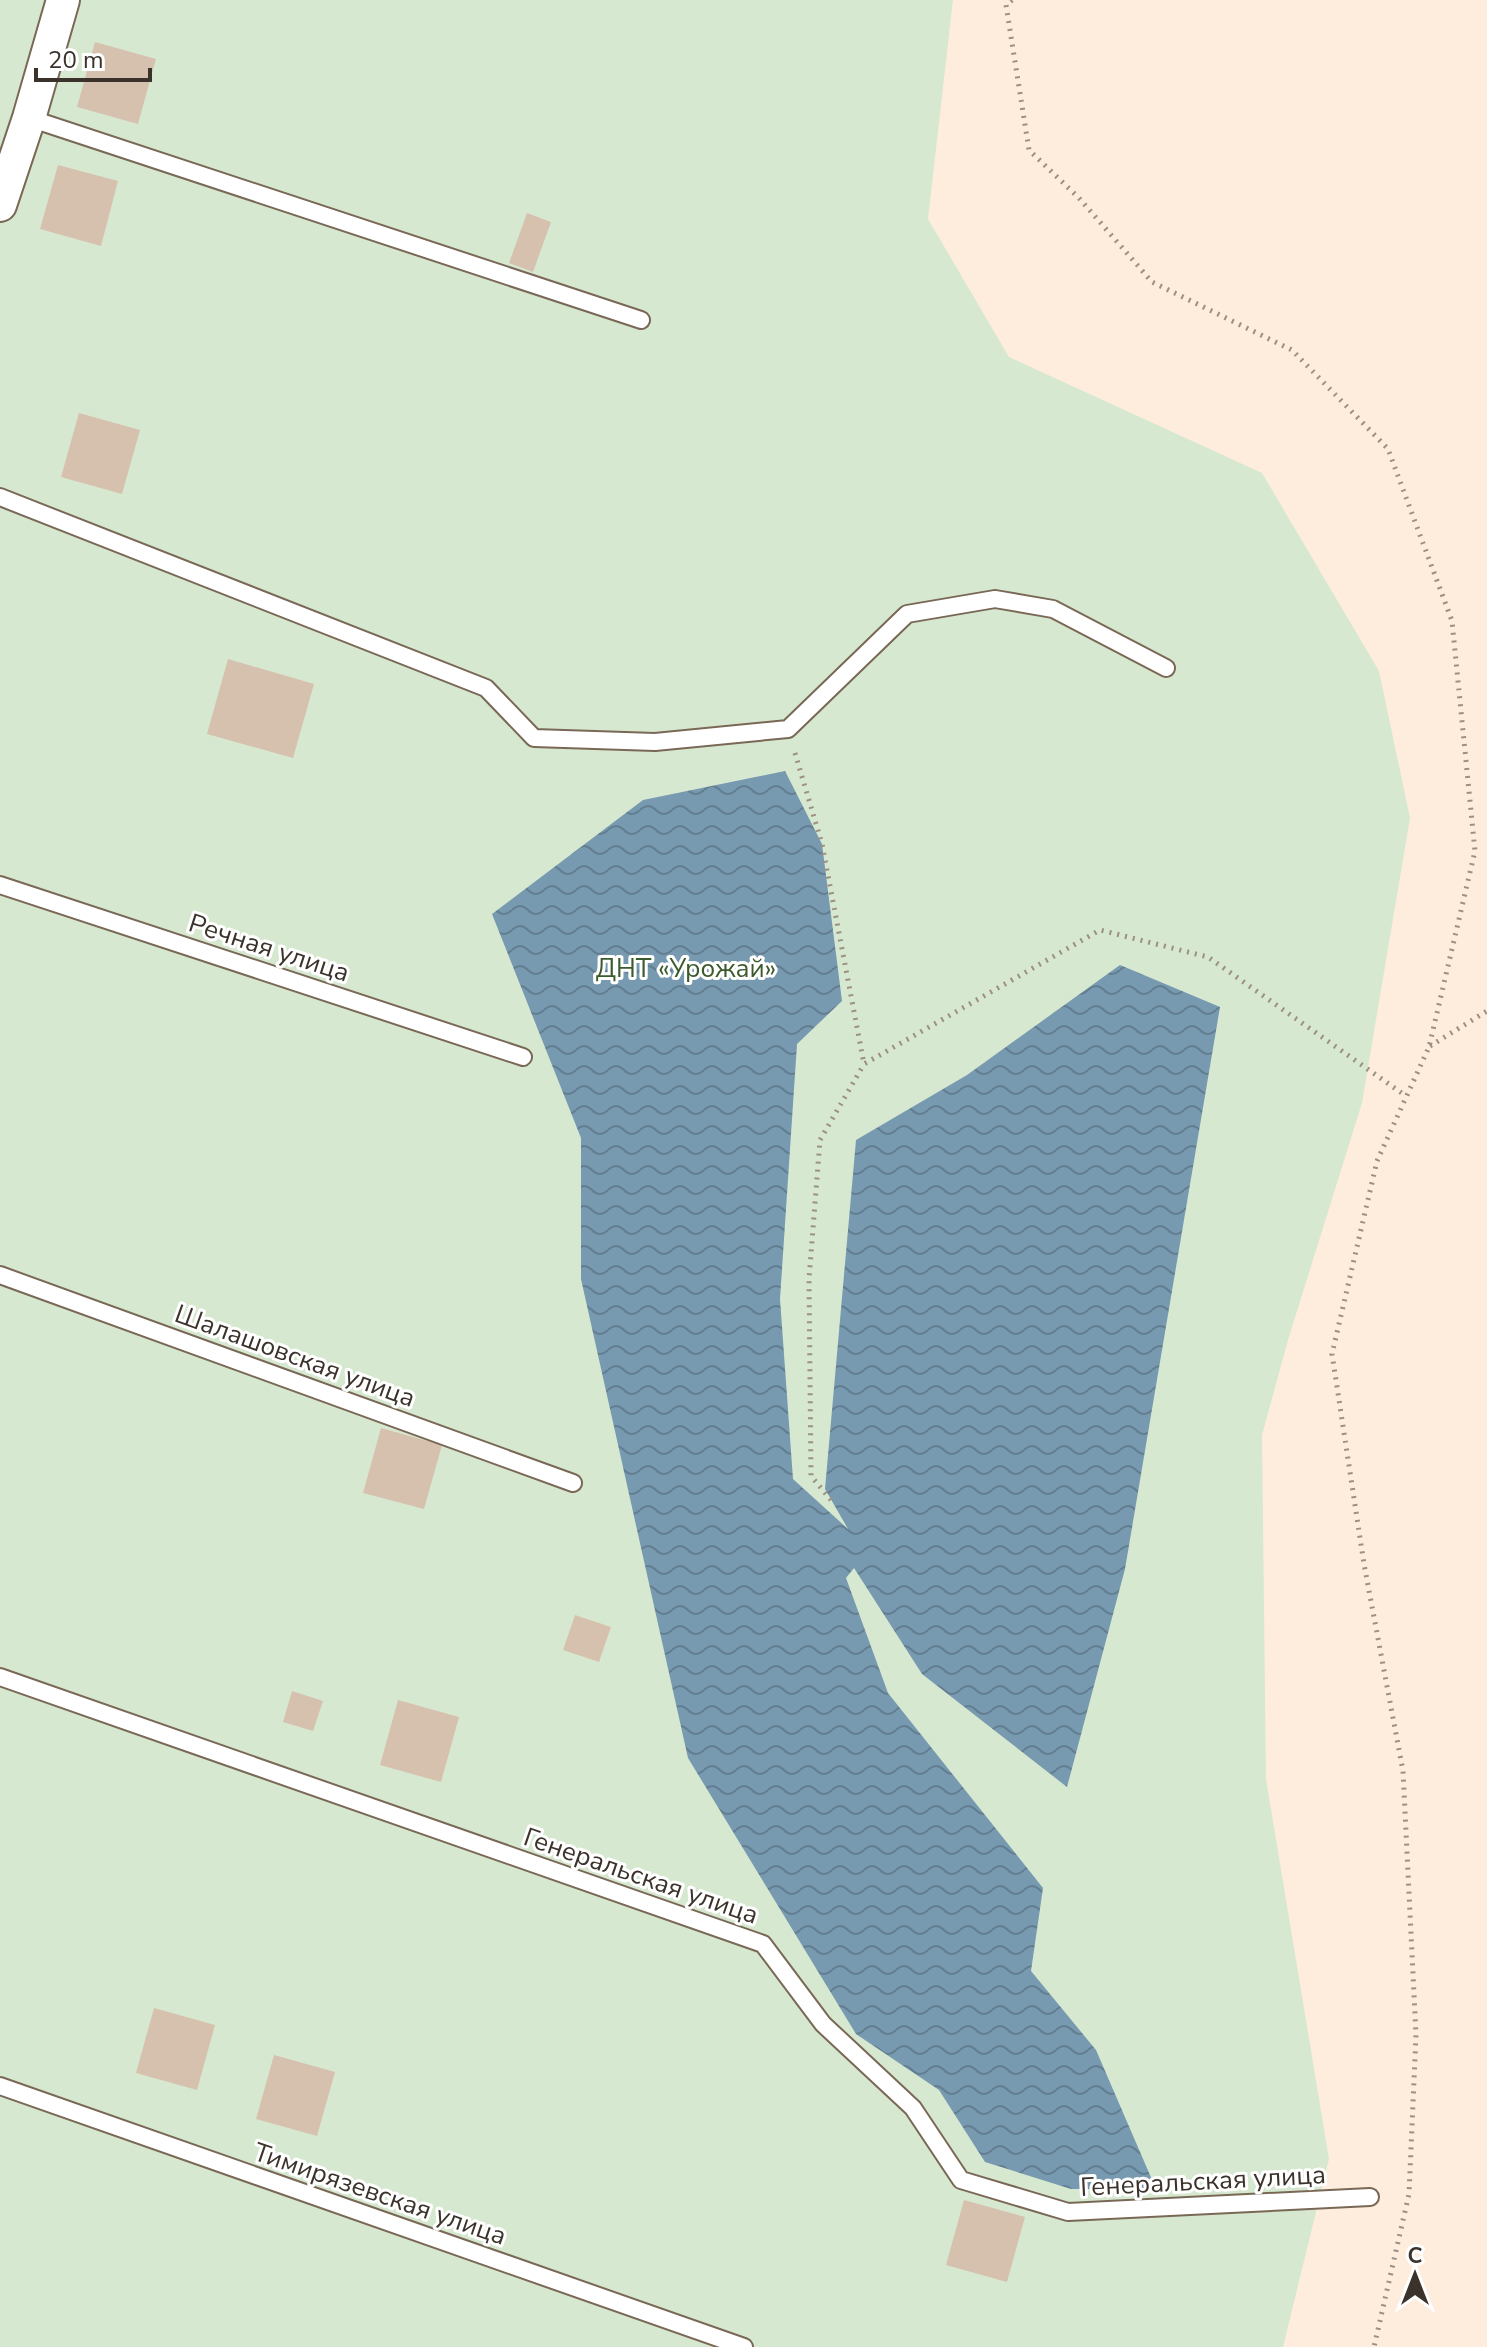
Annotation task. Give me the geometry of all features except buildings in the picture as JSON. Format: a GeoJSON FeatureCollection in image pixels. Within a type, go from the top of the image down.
{"type":"FeatureCollection","features":[{"type":"Feature","properties":{"kind":"street"},"geometry":{"type":"LineString","coordinates":[[0,205],[63,0]]}},
{"type":"Feature","properties":{"kind":"lane"},"geometry":{"type":"LineString","coordinates":[[29,118],[641,320]]}},
{"type":"Feature","properties":{"kind":"lane"},"geometry":{"type":"LineString","coordinates":[[0,497],[486,688],[534,738],[655,742],[788,729],[907,614],[995,599],[1053,609],[1166,668]]}},
{"type":"Feature","properties":{"kind":"lane","name":"Речная улица"},"geometry":{"type":"LineString","coordinates":[[0,885],[523,1057]]}},
{"type":"Feature","properties":{"kind":"lane","name":"Шалашовская улица"},"geometry":{"type":"LineString","coordinates":[[0,1275],[573,1483]]}},
{"type":"Feature","properties":{"kind":"lane","name":"Генеральская улица"},"geometry":{"type":"LineString","coordinates":[[0,1677],[763,1944],[823,2024],[913,2108],[961,2180],[1068,2212],[1370,2197]]}},
{"type":"Feature","properties":{"kind":"lane","name":"Тимирязевская улица"},"geometry":{"type":"LineString","coordinates":[[0,2086],[744,2347]]}},
{"type":"Feature","properties":{"kind":"path"},"geometry":{"type":"LineString","coordinates":[[1012,0],[1006,5],[1029,150],[1079,198],[1152,282],[1292,350],[1388,449],[1452,621],[1475,851],[1429,1047],[1377,1161],[1332,1354],[1364,1564],[1403,1771],[1416,2035],[1409,2194],[1374,2347]]}},
{"type":"Feature","properties":{"kind":"path"},"geometry":{"type":"LineString","coordinates":[[788,729],[822,844],[864,1064]]}},
{"type":"Feature","properties":{"kind":"path"},"geometry":{"type":"LineString","coordinates":[[831,1500],[811,1476],[809,1279],[816,1186],[820,1140],[864,1064],[1100,930],[1208,957],[1406,1096]]}},
{"type":"Feature","properties":{"kind":"path"},"geometry":{"type":"LineString","coordinates":[[1429,1047],[1487,1011]]}},
{"type":"Feature","properties":{"kind":"green space","name":"ДНТ «Урожай»"},"geometry":{"type":"Polygon","coordinates":[[[0,0],[953,0],[928,219],[1009,357],[1262,473],[1379,671],[1410,818],[1362,1103],[1288,1340],[1262,1435],[1266,1779],[1329,2159],[1283,2347],[0,2347],[0,0]]]}},
{"type":"Feature","properties":{"kind":"water"},"geometry":{"type":"Polygon","coordinates":[[[785,771],[822,844],[842,1001],[797,1044],[780,1299],[793,1479],[848,1529],[825,1489],[856,1140],[967,1075],[1120,965],[1220,1007],[1125,1569],[1067,1787],[922,1674],[854,1568],[846,1578],[888,1693],[1043,1888],[1031,1971],[1096,2050],[1156,2189],[1071,2189],[985,2162],[939,2090],[856,2034],[688,1758],[581,1279],[581,1138],[492,914],[643,800],[785,771]]]}}]}
